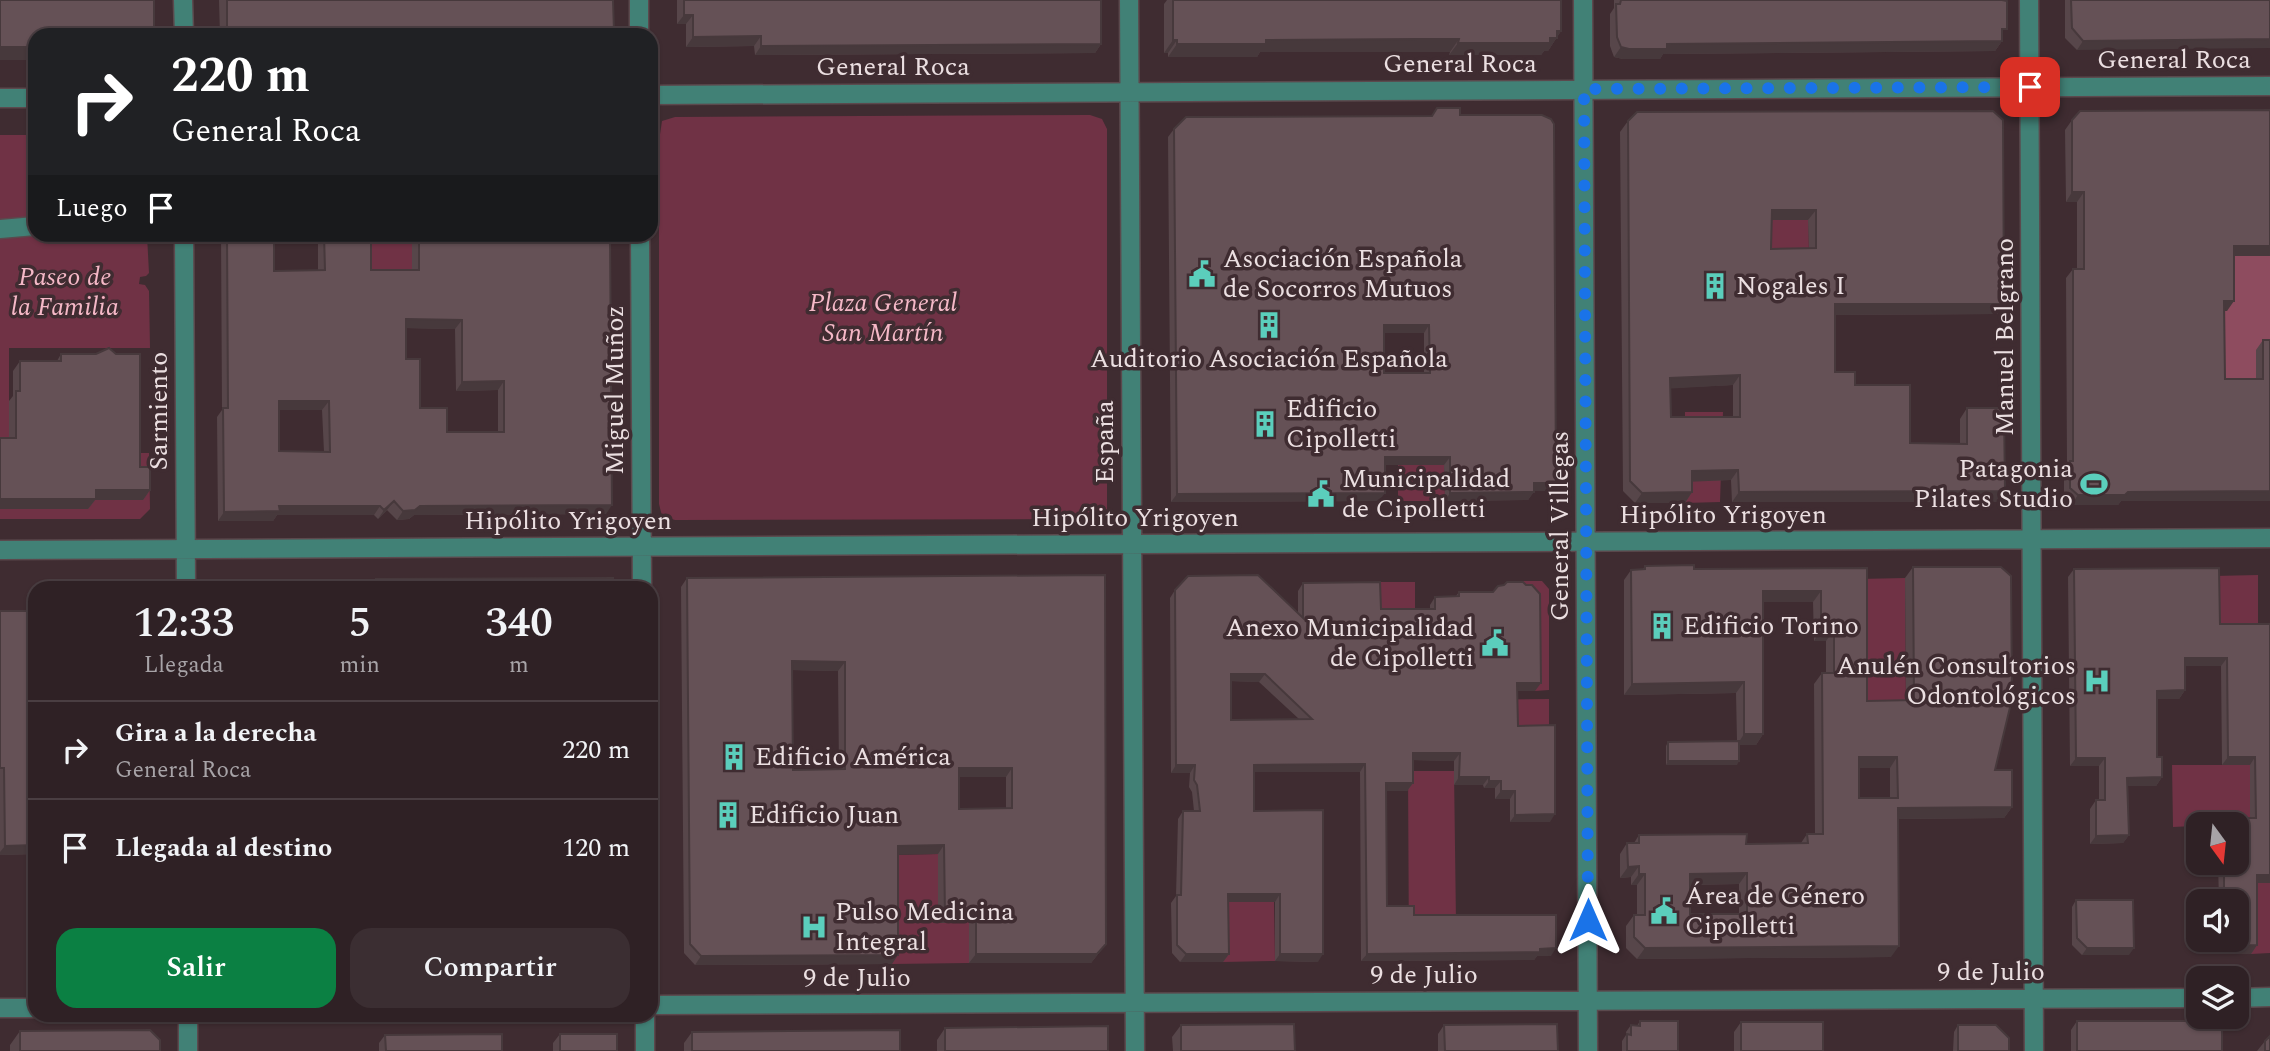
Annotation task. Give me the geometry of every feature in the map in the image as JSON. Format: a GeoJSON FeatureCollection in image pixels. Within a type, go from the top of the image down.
{"type":"FeatureCollection","features":[{"type":"Feature","properties":{"kind":"street"},"geometry":{"type":"LineString","coordinates":[[183,0],[184,28]]}},
{"type":"Feature","properties":{"kind":"street"},"geometry":{"type":"LineString","coordinates":[[639,0],[639,28]]}},
{"type":"Feature","properties":{"kind":"street","name":"España"},"geometry":{"type":"LineString","coordinates":[[1129,0],[1135,1051]]}},
{"type":"Feature","properties":{"kind":"street","name":"General Villegas"},"geometry":{"type":"LineString","coordinates":[[1583,0],[1588,1051]]}},
{"type":"Feature","properties":{"kind":"street","name":"Manuel Belgrano"},"geometry":{"type":"LineString","coordinates":[[2029,0],[2034,1051]]}},
{"type":"Feature","properties":{"kind":"street","name":"General Roca"},"geometry":{"type":"LineString","coordinates":[[658,94],[2270,86]]}},
{"type":"Feature","properties":{"kind":"street"},"geometry":{"type":"LineString","coordinates":[[0,98],[28,98]]}},
{"type":"Feature","properties":{"kind":"street"},"geometry":{"type":"LineString","coordinates":[[0,229],[28,227]]}},
{"type":"Feature","properties":{"kind":"street","name":"Sarmiento"},"geometry":{"type":"LineString","coordinates":[[184,242],[186,581]]}},
{"type":"Feature","properties":{"kind":"street","name":"Miguel Muñoz"},"geometry":{"type":"LineString","coordinates":[[640,242],[642,581]]}},
{"type":"Feature","properties":{"kind":"street","name":"Hipólito Yrigoyen"},"geometry":{"type":"LineString","coordinates":[[0,550],[2270,538]]}},
{"type":"Feature","properties":{"kind":"street"},"geometry":{"type":"LineString","coordinates":[[2249,998],[2270,997]]}},
{"type":"Feature","properties":{"kind":"street","name":"9 de Julio"},"geometry":{"type":"LineString","coordinates":[[658,1005],[2186,998]]}},
{"type":"Feature","properties":{"kind":"street"},"geometry":{"type":"LineString","coordinates":[[0,1008],[28,1008]]}},
{"type":"Feature","properties":{"kind":"street"},"geometry":{"type":"LineString","coordinates":[[188,1022],[188,1051]]}},
{"type":"Feature","properties":{"kind":"street"},"geometry":{"type":"LineString","coordinates":[[645,1022],[645,1051]]}},
{"type":"Feature","properties":{"kind":"green space","name":"Plaza General San Martín"},"geometry":{"type":"Polygon","coordinates":[[[1090,115],[1102,119],[1107,129],[1107,509],[1103,515],[1083,519],[675,520],[662,516],[659,504],[659,141],[662,121],[675,117],[1090,115]]]}},
{"type":"Feature","properties":{"kind":"green space","name":"Paseo de la Familia"},"geometry":{"type":"Polygon","coordinates":[[[0,135],[28,135],[28,242],[147,242],[149,273],[140,277],[139,284],[145,285],[149,291],[150,348],[9,348],[9,448],[0,448],[0,135]]]}},
{"type":"Feature","properties":{"kind":"green space"},"geometry":{"type":"Polygon","coordinates":[[[1808,177],[1809,259],[1722,259],[1808,177]]]}},
{"type":"Feature","properties":{"kind":"green space"},"geometry":{"type":"Polygon","coordinates":[[[343,242],[412,242],[412,279],[365,279],[343,242]]]}},
{"type":"Feature","properties":{"kind":"green space"},"geometry":{"type":"Polygon","coordinates":[[[1398,403],[1444,435],[1445,501],[1398,501],[1398,403]]]}},
{"type":"Feature","properties":{"kind":"green space"},"geometry":{"type":"Polygon","coordinates":[[[1685,412],[1723,412],[1720,502],[1685,503],[1685,412]]]}},
{"type":"Feature","properties":{"kind":"green space"},"geometry":{"type":"Polygon","coordinates":[[[133,453],[149,453],[150,509],[140,519],[0,519],[0,461],[9,461],[10,509],[88,509],[88,500],[133,453]]]}},
{"type":"Feature","properties":{"kind":"green space"},"geometry":{"type":"Polygon","coordinates":[[[2258,575],[2258,623],[2214,624],[2213,576],[2258,575]]]}},
{"type":"Feature","properties":{"kind":"green space"},"geometry":{"type":"Polygon","coordinates":[[[1905,578],[1906,711],[1860,712],[1859,579],[1905,578]]]}},
{"type":"Feature","properties":{"kind":"green space"},"geometry":{"type":"Polygon","coordinates":[[[1518,581],[1542,581],[1549,589],[1549,690],[1535,691],[1518,581]]]}},
{"type":"Feature","properties":{"kind":"green space"},"geometry":{"type":"Polygon","coordinates":[[[1375,582],[1415,582],[1415,639],[1359,617],[1375,582]]]}},
{"type":"Feature","properties":{"kind":"green space"},"geometry":{"type":"Polygon","coordinates":[[[1549,699],[1549,733],[1476,733],[1476,700],[1549,699]]]}},
{"type":"Feature","properties":{"kind":"green space"},"geometry":{"type":"Polygon","coordinates":[[[2172,765],[2250,765],[2250,820],[2270,820],[2270,953],[2251,954],[2249,889],[2244,889],[2242,875],[2249,875],[2249,812],[2186,812],[2186,826],[2173,827],[2172,765]]]}},
{"type":"Feature","properties":{"kind":"green space"},"geometry":{"type":"Polygon","coordinates":[[[1408,771],[1454,771],[1456,922],[1409,961],[1408,771]]]}},
{"type":"Feature","properties":{"kind":"green space"},"geometry":{"type":"Polygon","coordinates":[[[938,854],[969,922],[969,963],[892,964],[891,855],[938,854]]]}},
{"type":"Feature","properties":{"kind":"green space"},"geometry":{"type":"Polygon","coordinates":[[[1223,902],[1274,902],[1275,961],[1223,962],[1223,902]]]}},
{"type":"Feature","properties":{"kind":"shaded area"},"geometry":{"type":"Polygon","coordinates":[[[2227,256],[2270,256],[2270,350],[2256,388],[2188,418],[2217,311],[2227,310],[2227,256]]]}},
{"type":"Feature","properties":{"kind":"building"},"geometry":{"type":"Polygon","coordinates":[[[0,0],[154,0],[154,28],[28,28],[28,47],[0,47],[0,0]]]}},
{"type":"Feature","properties":{"kind":"building"},"geometry":{"type":"Polygon","coordinates":[[[227,0],[613,0],[614,28],[227,28],[227,0]]]}},
{"type":"Feature","properties":{"kind":"building"},"geometry":{"type":"Polygon","coordinates":[[[684,0],[1101,0],[1101,44],[761,46],[761,36],[693,37],[693,15],[684,15],[684,0]]]}},
{"type":"Feature","properties":{"kind":"building"},"geometry":{"type":"Polygon","coordinates":[[[1173,0],[1561,0],[1561,31],[1557,31],[1557,38],[1550,38],[1550,43],[1458,43],[1459,39],[1418,39],[1266,40],[1266,44],[1177,44],[1177,40],[1173,40],[1173,0]]]}},
{"type":"Feature","properties":{"kind":"building"},"geometry":{"type":"Polygon","coordinates":[[[1621,0],[2002,0],[2007,1],[2007,29],[2002,29],[2002,41],[1667,44],[1667,49],[1629,49],[1621,47],[1617,37],[1616,4],[1620,4],[1621,0]]]}},
{"type":"Feature","properties":{"kind":"building"},"geometry":{"type":"Polygon","coordinates":[[[2071,0],[2270,0],[2270,39],[2083,41],[2072,28],[2071,0]]]}},
{"type":"Feature","properties":{"kind":"building"},"geometry":{"type":"Polygon","coordinates":[[[1437,108],[1460,108],[1460,115],[1542,115],[1551,119],[1554,124],[1556,483],[1534,483],[1534,492],[1450,493],[1450,457],[1385,457],[1385,493],[1177,494],[1174,129],[1186,117],[1432,116],[1437,108]],[[1384,325],[1384,373],[1430,373],[1429,325],[1384,325]]]}},
{"type":"Feature","properties":{"kind":"building"},"geometry":{"type":"Polygon","coordinates":[[[2270,110],[2270,246],[2234,246],[2234,301],[2224,301],[2225,379],[2263,379],[2263,340],[2270,340],[2270,491],[2078,495],[2070,488],[2070,461],[2073,461],[2073,269],[2084,269],[2084,192],[2072,192],[2072,120],[2080,111],[2270,110]]]}},
{"type":"Feature","properties":{"kind":"building"},"geometry":{"type":"Polygon","coordinates":[[[1993,111],[2003,120],[2004,304],[1835,304],[1835,372],[1855,372],[1855,385],[1910,385],[1910,443],[1967,444],[1967,408],[2004,408],[2005,491],[1739,492],[1738,470],[1692,471],[1692,492],[1642,493],[1630,481],[1628,121],[1637,112],[1993,111]],[[1772,210],[1771,249],[1816,248],[1816,210],[1772,210]],[[1740,375],[1670,378],[1671,417],[1740,417],[1740,375]]]}},
{"type":"Feature","properties":{"kind":"building"},"geometry":{"type":"Polygon","coordinates":[[[227,242],[274,242],[274,271],[325,270],[324,242],[371,242],[371,270],[419,270],[419,242],[610,242],[612,505],[420,506],[415,510],[403,511],[394,501],[384,510],[380,506],[279,506],[280,511],[224,512],[223,408],[228,408],[227,242]],[[406,319],[406,359],[420,359],[420,408],[447,408],[447,432],[504,432],[504,381],[462,382],[462,320],[406,319]],[[279,401],[279,451],[330,452],[329,401],[279,401]]]}},
{"type":"Feature","properties":{"kind":"building"},"geometry":{"type":"Polygon","coordinates":[[[109,348],[116,354],[140,354],[140,467],[150,467],[150,490],[96,490],[96,499],[0,499],[0,438],[16,438],[16,391],[20,391],[20,361],[61,361],[61,354],[96,354],[109,348]]]}},
{"type":"Feature","properties":{"kind":"building"},"geometry":{"type":"Polygon","coordinates":[[[1694,565],[1694,569],[1867,568],[1867,701],[1914,700],[1913,567],[2001,567],[2011,576],[2012,699],[1995,770],[2012,770],[2012,807],[1898,808],[1899,946],[1645,948],[1634,937],[1634,915],[1645,915],[1645,874],[1639,874],[1639,866],[1628,867],[1627,843],[1639,843],[1639,835],[1747,834],[1746,844],[1808,843],[1807,834],[1823,834],[1822,673],[1834,673],[1834,630],[1821,630],[1821,591],[1763,591],[1763,734],[1744,734],[1744,682],[1632,684],[1631,570],[1645,569],[1645,566],[1694,565]],[[1859,757],[1859,798],[1898,798],[1897,757],[1859,757]],[[1747,873],[1690,874],[1690,914],[1747,914],[1747,873]]]}},
{"type":"Feature","properties":{"kind":"building"},"geometry":{"type":"Polygon","coordinates":[[[2219,568],[2220,624],[2270,624],[2270,875],[2257,875],[2257,945],[2249,945],[2249,889],[2224,889],[2224,875],[2249,875],[2249,818],[2256,818],[2255,757],[2228,757],[2227,658],[2185,658],[2185,690],[2157,691],[2157,757],[2162,757],[2162,777],[2127,778],[2129,835],[2096,836],[2096,800],[2105,800],[2105,758],[2076,758],[2074,569],[2219,568]]]}},
{"type":"Feature","properties":{"kind":"building"},"geometry":{"type":"Polygon","coordinates":[[[1105,575],[1106,944],[1097,954],[976,954],[976,913],[945,914],[944,845],[898,846],[898,955],[701,956],[690,944],[687,578],[1105,575]],[[792,661],[793,770],[845,769],[845,662],[792,661]],[[959,768],[959,809],[1012,808],[1012,768],[959,768]]]}},
{"type":"Feature","properties":{"kind":"building"},"geometry":{"type":"Polygon","coordinates":[[[1258,575],[1303,618],[1303,583],[1380,582],[1381,609],[1435,609],[1435,597],[1459,596],[1459,592],[1493,592],[1507,582],[1532,585],[1540,594],[1541,683],[1517,683],[1518,726],[1555,725],[1555,814],[1515,815],[1515,791],[1501,791],[1501,781],[1489,781],[1489,777],[1459,777],[1460,753],[1413,753],[1413,783],[1386,783],[1387,906],[1414,906],[1414,915],[1556,915],[1556,948],[1540,949],[1540,952],[1367,954],[1365,764],[1254,765],[1254,811],[1323,810],[1323,954],[1280,954],[1280,894],[1228,894],[1229,954],[1186,954],[1177,945],[1177,895],[1181,895],[1183,811],[1200,811],[1194,780],[1195,765],[1176,765],[1175,590],[1188,576],[1258,575]],[[1231,674],[1231,720],[1312,719],[1265,674],[1231,674]]]}},
{"type":"Feature","properties":{"kind":"building"},"geometry":{"type":"Polygon","coordinates":[[[613,578],[613,581],[376,581],[613,578]]]}},
{"type":"Feature","properties":{"kind":"building"},"geometry":{"type":"Polygon","coordinates":[[[229,580],[284,580],[284,581],[229,580]]]}},
{"type":"Feature","properties":{"kind":"building"},"geometry":{"type":"Polygon","coordinates":[[[0,611],[28,611],[28,845],[5,846],[4,768],[0,768],[0,611]]]}},
{"type":"Feature","properties":{"kind":"building"},"geometry":{"type":"Polygon","coordinates":[[[1739,741],[1739,761],[1668,761],[1668,742],[1739,741]]]}},
{"type":"Feature","properties":{"kind":"building"},"geometry":{"type":"Polygon","coordinates":[[[2076,900],[2133,900],[2134,948],[2087,948],[2077,938],[2076,900]]]}},
{"type":"Feature","properties":{"kind":"building"},"geometry":{"type":"Polygon","coordinates":[[[1640,1021],[1678,1021],[1678,1051],[1627,1051],[1627,1034],[1631,1035],[1631,1025],[1640,1026],[1640,1021]]]}},
{"type":"Feature","properties":{"kind":"building"},"geometry":{"type":"Polygon","coordinates":[[[2077,1021],[2186,1021],[2186,1029],[2222,1029],[2222,1051],[2077,1051],[2077,1021]]]}},
{"type":"Feature","properties":{"kind":"building"},"geometry":{"type":"Polygon","coordinates":[[[1741,1022],[1823,1022],[1823,1051],[1741,1051],[1741,1022]]]}},
{"type":"Feature","properties":{"kind":"building"},"geometry":{"type":"Polygon","coordinates":[[[1294,1024],[1295,1051],[1181,1051],[1181,1025],[1294,1024]]]}},
{"type":"Feature","properties":{"kind":"building"},"geometry":{"type":"Polygon","coordinates":[[[1557,1024],[1558,1051],[1445,1051],[1444,1025],[1557,1024]]]}},
{"type":"Feature","properties":{"kind":"building"},"geometry":{"type":"Polygon","coordinates":[[[1958,1025],[1996,1025],[2009,1038],[2009,1051],[1958,1051],[1958,1025]]]}},
{"type":"Feature","properties":{"kind":"building"},"geometry":{"type":"Polygon","coordinates":[[[1108,1026],[1108,1051],[945,1051],[945,1028],[1108,1026]]]}},
{"type":"Feature","properties":{"kind":"building"},"geometry":{"type":"Polygon","coordinates":[[[150,1030],[160,1040],[160,1051],[20,1051],[20,1031],[150,1030]]]}},
{"type":"Feature","properties":{"kind":"building"},"geometry":{"type":"Polygon","coordinates":[[[900,1030],[900,1051],[692,1051],[692,1032],[900,1030]]]}},
{"type":"Feature","properties":{"kind":"building"},"geometry":{"type":"Polygon","coordinates":[[[502,1034],[502,1051],[386,1051],[385,1035],[502,1034]]]}},
{"type":"Feature","properties":{"kind":"building"},"geometry":{"type":"Polygon","coordinates":[[[560,1034],[617,1034],[617,1051],[560,1051],[560,1034]]]}},
{"type":"Feature","properties":{"kind":"building"},"geometry":{"type":"Polygon","coordinates":[[[2270,1036],[2270,1051],[2265,1051],[2265,1041],[2270,1036]]]}},
{"type":"Feature","properties":{"kind":"place","name":"Asociación Española de Socorros Mutuos"},"geometry":{"type":"Point","coordinates":[1202,274]}},
{"type":"Feature","properties":{"kind":"place","name":"Nogales I"},"geometry":{"type":"Point","coordinates":[1715,286]}},
{"type":"Feature","properties":{"kind":"place","name":"Auditorio Asociación Española"},"geometry":{"type":"Point","coordinates":[1269,325]}},
{"type":"Feature","properties":{"kind":"place","name":"Edificio Cipolletti"},"geometry":{"type":"Point","coordinates":[1265,424]}},
{"type":"Feature","properties":{"kind":"place","name":"Patagonia Pilates Studio"},"geometry":{"type":"Point","coordinates":[2094,484]}},
{"type":"Feature","properties":{"kind":"place","name":"Municipalidad de Cipolletti"},"geometry":{"type":"Point","coordinates":[1321,494]}},
{"type":"Feature","properties":{"kind":"place","name":"Edificio Torino"},"geometry":{"type":"Point","coordinates":[1662,626]}},
{"type":"Feature","properties":{"kind":"place","name":"Anexo Municipalidad de Cipolletti"},"geometry":{"type":"Point","coordinates":[1495,643]}},
{"type":"Feature","properties":{"kind":"place","name":"Anulén Consultorios Odontológicos"},"geometry":{"type":"Point","coordinates":[2097,681]}},
{"type":"Feature","properties":{"kind":"place","name":"Edificio América"},"geometry":{"type":"Point","coordinates":[734,757]}},
{"type":"Feature","properties":{"kind":"place","name":"Edificio Juan"},"geometry":{"type":"Point","coordinates":[728,815]}},
{"type":"Feature","properties":{"kind":"place","name":"Área de Género Cipolletti"},"geometry":{"type":"Point","coordinates":[1664,911]}},
{"type":"Feature","properties":{"kind":"place","name":"Pulso Medicina Integral"},"geometry":{"type":"Point","coordinates":[814,927]}},
{"type":"Feature","properties":{"kind":"route"},"geometry":{"type":"LineString","coordinates":[[1588,920],[1584,89],[2030,87]]}}]}
